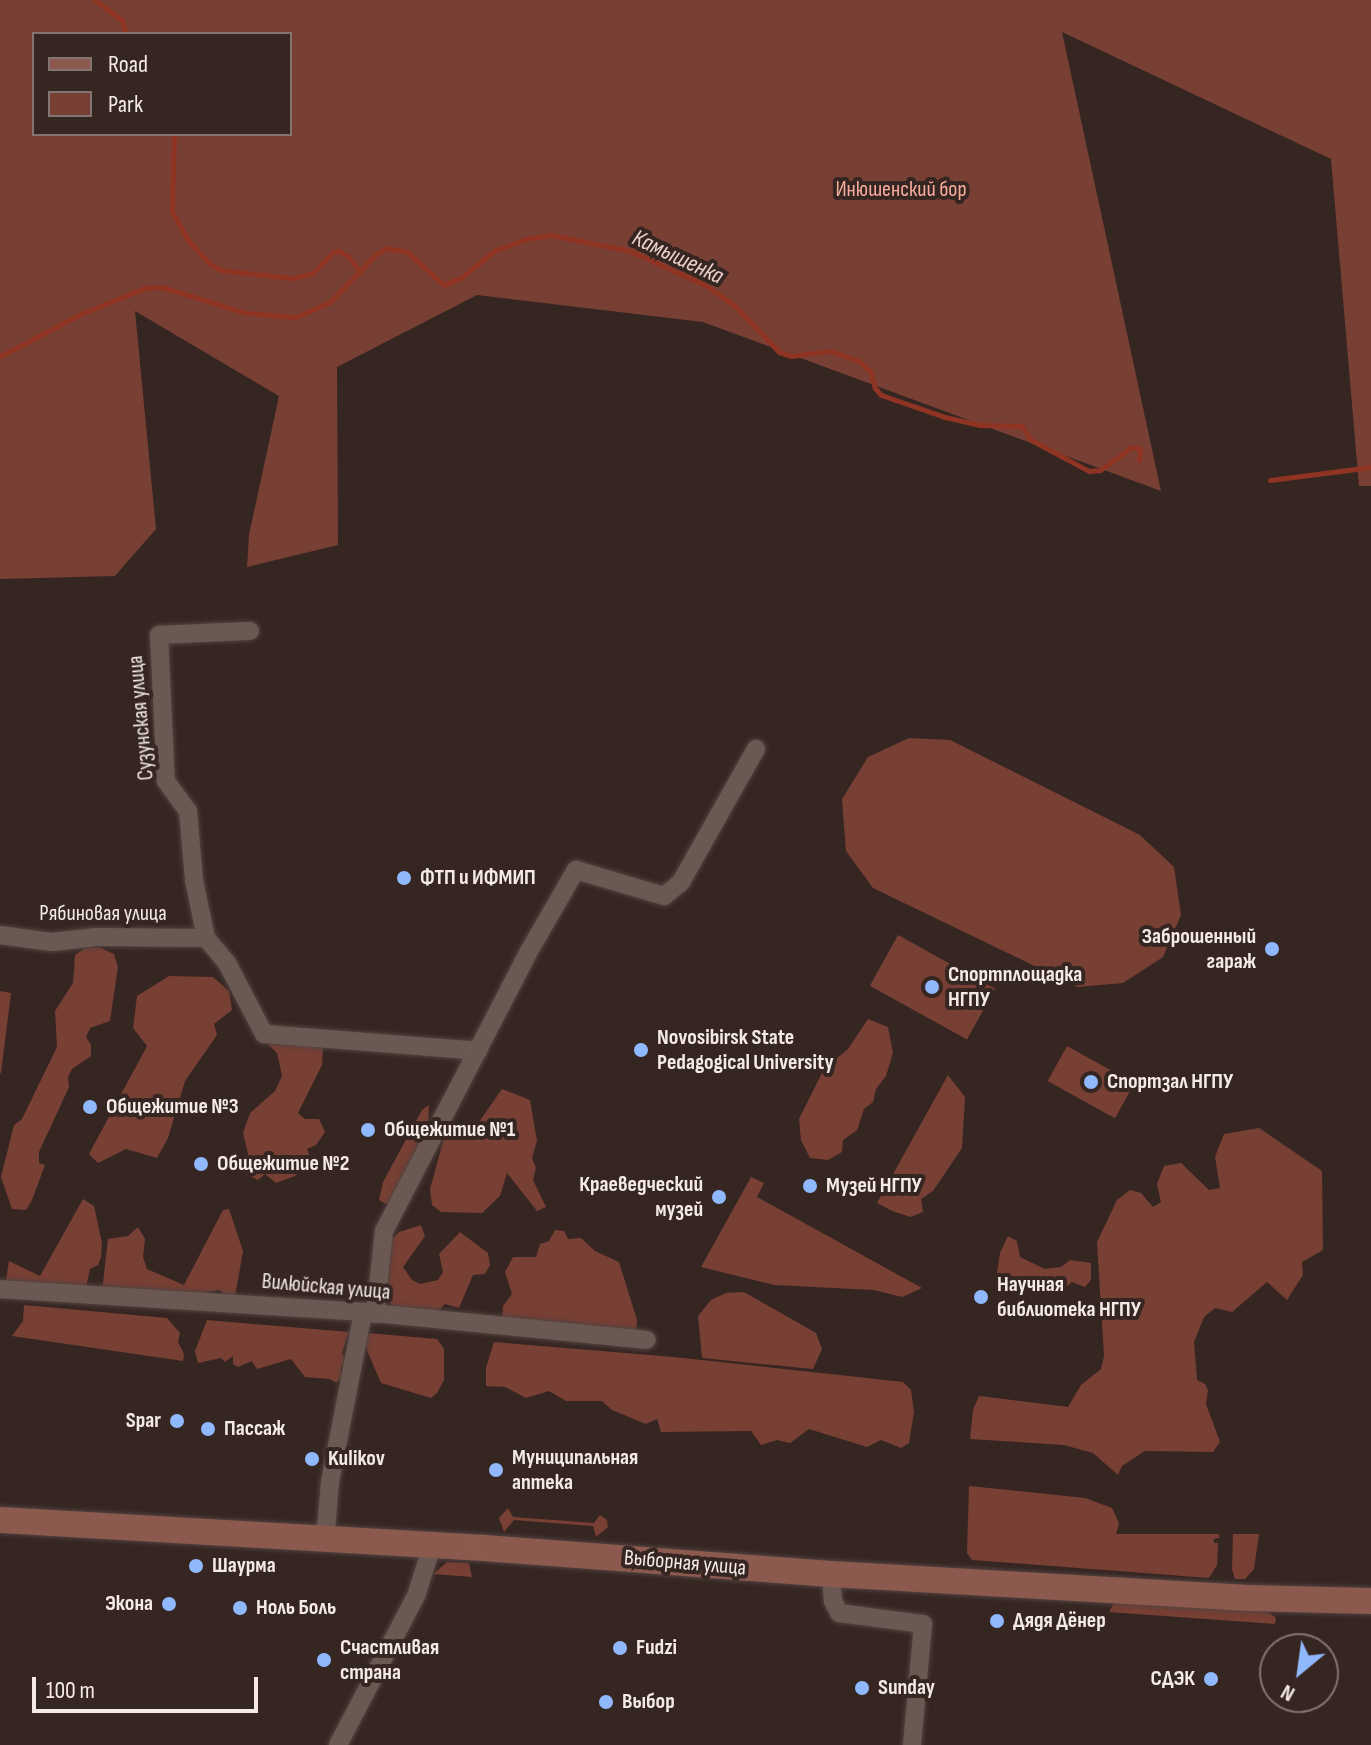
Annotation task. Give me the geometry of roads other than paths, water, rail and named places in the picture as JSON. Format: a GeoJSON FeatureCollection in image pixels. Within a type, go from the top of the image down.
{"type":"FeatureCollection","features":[{"type":"Feature","properties":{"kind":"main road","name":"Выборная улица"},"geometry":{"type":"LineString","coordinates":[[0,1520],[831,1574],[1248,1598],[1371,1601]]}},
{"type":"Feature","properties":{"kind":"street","name":"Сузунская улица"},"geometry":{"type":"LineString","coordinates":[[250,631],[159,635],[166,781],[188,811],[194,880],[206,938],[227,963],[264,1034],[478,1051]]}},
{"type":"Feature","properties":{"kind":"street"},"geometry":{"type":"LineString","coordinates":[[325,1541],[330,1482],[369,1313],[384,1231],[576,870],[664,896],[681,882],[756,749]]}},
{"type":"Feature","properties":{"kind":"street","name":"Рябиновая улица"},"geometry":{"type":"LineString","coordinates":[[0,935],[52,942],[97,937],[206,938]]}},
{"type":"Feature","properties":{"kind":"street","name":"Вилюйская улица"},"geometry":{"type":"LineString","coordinates":[[0,1289],[369,1313],[647,1340]]}},
{"type":"Feature","properties":{"kind":"street"},"geometry":{"type":"LineString","coordinates":[[338,1745],[416,1596],[432,1546]]}},
{"type":"Feature","properties":{"kind":"street"},"geometry":{"type":"LineString","coordinates":[[831,1574],[839,1613],[923,1624],[912,1745]]}},
{"type":"Feature","properties":{"kind":"waterway"},"geometry":{"type":"LineString","coordinates":[[95,0],[122,20],[125,32]]}},
{"type":"Feature","properties":{"kind":"waterway"},"geometry":{"type":"LineString","coordinates":[[174,136],[172,212],[189,241],[210,264],[220,270],[293,278],[313,273],[333,252],[339,251],[349,257],[360,272]]}},
{"type":"Feature","properties":{"kind":"waterway","name":"Камышенка"},"geometry":{"type":"LineString","coordinates":[[0,356],[83,313],[145,288],[162,287],[246,313],[296,317],[330,302],[375,255],[387,248],[407,252],[444,285],[462,277],[494,251],[525,239],[551,235],[630,251],[705,285],[736,307],[779,352],[791,356],[831,351],[859,361],[870,371],[875,388],[881,395],[945,417],[980,425],[1022,426],[1031,440],[1089,471],[1100,470],[1132,447],[1140,449],[1139,460]]}},
{"type":"Feature","properties":{"kind":"waterway","name":"Камышенка"},"geometry":{"type":"LineString","coordinates":[[1270,480],[1371,467]]}},
{"type":"Feature","properties":{"kind":"place","name":"ФТП и ИФМИП"},"geometry":{"type":"Point","coordinates":[404,878]}},
{"type":"Feature","properties":{"kind":"place","name":"Заброшенный гараж"},"geometry":{"type":"Point","coordinates":[1272,949]}},
{"type":"Feature","properties":{"kind":"place","name":"Спортплощадка НГПУ"},"geometry":{"type":"Point","coordinates":[932,987]}},
{"type":"Feature","properties":{"kind":"place","name":"Novosibirsk State Pedagogical University"},"geometry":{"type":"Point","coordinates":[641,1050]}},
{"type":"Feature","properties":{"kind":"place","name":"Спортзал НГПУ"},"geometry":{"type":"Point","coordinates":[1091,1082]}},
{"type":"Feature","properties":{"kind":"place","name":"Общежитие №3"},"geometry":{"type":"Point","coordinates":[90,1107]}},
{"type":"Feature","properties":{"kind":"place","name":"Общежитие №1"},"geometry":{"type":"Point","coordinates":[368,1130]}},
{"type":"Feature","properties":{"kind":"place","name":"Общежитие №2"},"geometry":{"type":"Point","coordinates":[201,1164]}},
{"type":"Feature","properties":{"kind":"place","name":"Музей НГПУ"},"geometry":{"type":"Point","coordinates":[810,1186]}},
{"type":"Feature","properties":{"kind":"place","name":"Краеведческий музей"},"geometry":{"type":"Point","coordinates":[719,1197]}},
{"type":"Feature","properties":{"kind":"place","name":"Научная библиотека НГПУ"},"geometry":{"type":"Point","coordinates":[981,1297]}},
{"type":"Feature","properties":{"kind":"place","name":"Spar"},"geometry":{"type":"Point","coordinates":[177,1421]}},
{"type":"Feature","properties":{"kind":"place","name":"Пассаж"},"geometry":{"type":"Point","coordinates":[208,1429]}},
{"type":"Feature","properties":{"kind":"place","name":"Kulikov"},"geometry":{"type":"Point","coordinates":[312,1459]}},
{"type":"Feature","properties":{"kind":"place","name":"Муниципальная аптека"},"geometry":{"type":"Point","coordinates":[496,1470]}},
{"type":"Feature","properties":{"kind":"place","name":"Шаурма"},"geometry":{"type":"Point","coordinates":[196,1566]}},
{"type":"Feature","properties":{"kind":"place","name":"Экона"},"geometry":{"type":"Point","coordinates":[169,1604]}},
{"type":"Feature","properties":{"kind":"place","name":"Ноль Боль"},"geometry":{"type":"Point","coordinates":[240,1608]}},
{"type":"Feature","properties":{"kind":"place","name":"Дядя Дёнер"},"geometry":{"type":"Point","coordinates":[997,1621]}},
{"type":"Feature","properties":{"kind":"place","name":"Fudzi"},"geometry":{"type":"Point","coordinates":[620,1648]}},
{"type":"Feature","properties":{"kind":"place","name":"Счастливая страна"},"geometry":{"type":"Point","coordinates":[324,1660]}},
{"type":"Feature","properties":{"kind":"place","name":"СДЭК"},"geometry":{"type":"Point","coordinates":[1211,1679]}},
{"type":"Feature","properties":{"kind":"place","name":"Sunday"},"geometry":{"type":"Point","coordinates":[862,1688]}},
{"type":"Feature","properties":{"kind":"place","name":"Выбор"},"geometry":{"type":"Point","coordinates":[606,1702]}},
{"type":"Feature","properties":{"kind":"park label","name":"Инюшенский бор"},"geometry":{"type":"Point","coordinates":[901,190]}}]}
